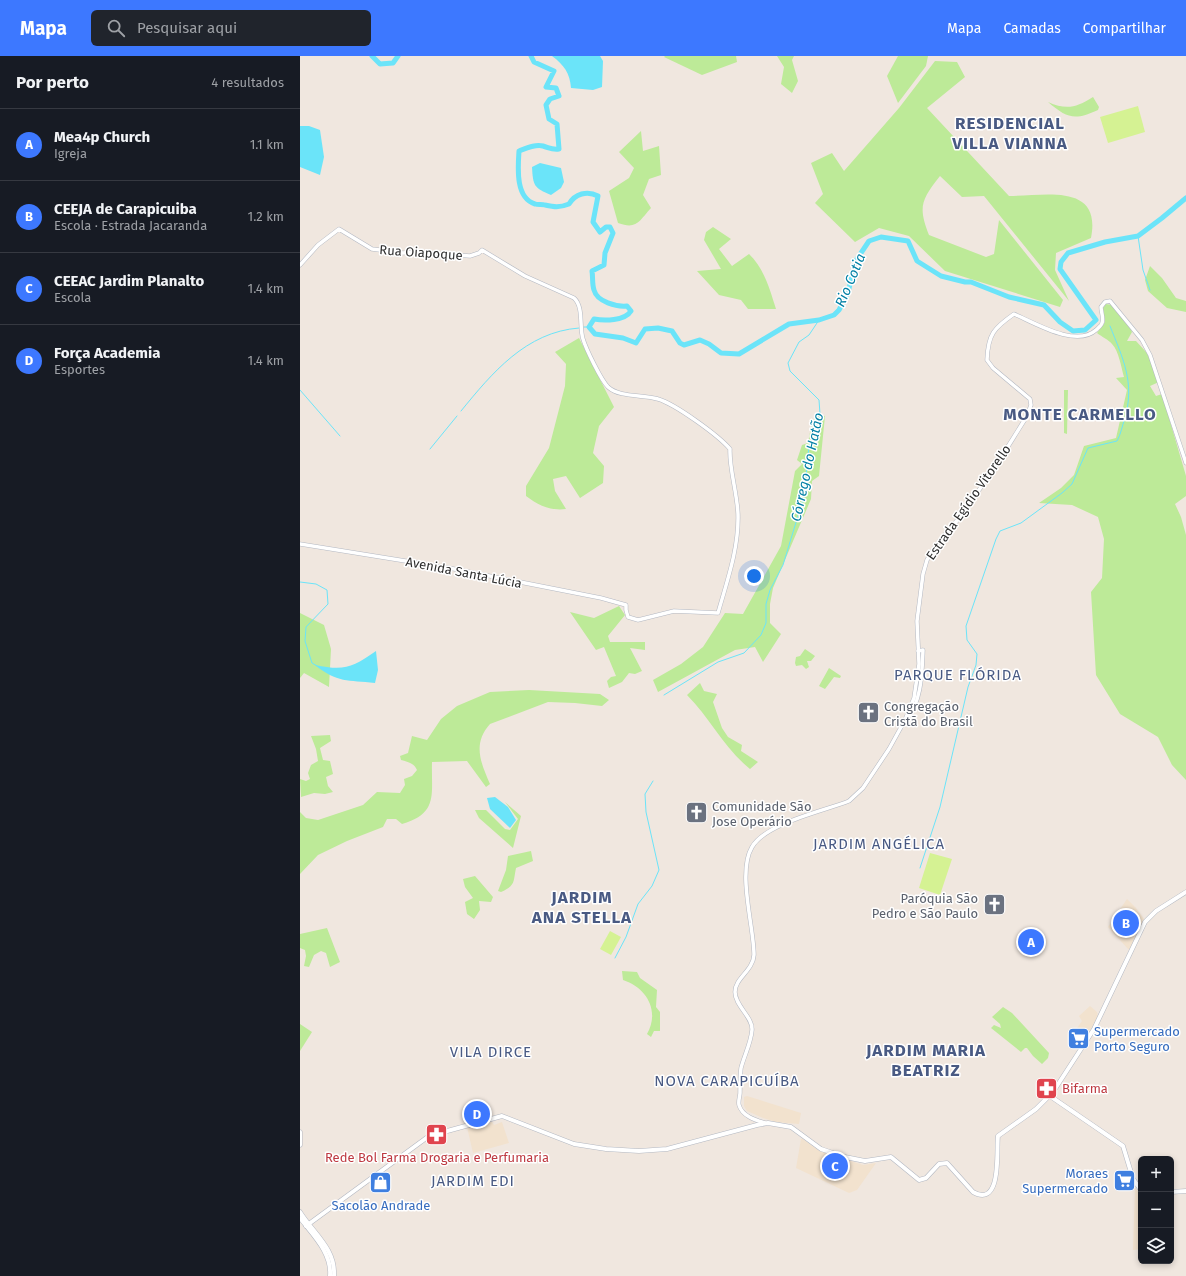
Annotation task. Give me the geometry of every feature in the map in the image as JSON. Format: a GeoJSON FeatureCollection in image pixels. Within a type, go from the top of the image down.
{"type":"FeatureCollection","features":[{"type":"Feature","properties":{"kind":"main road"},"geometry":{"type":"LineString","coordinates":[[308,1225],[410,1148],[429,1136],[502,1116],[556,1138],[581,1146],[649,1152],[667,1149],[768,1123],[791,1127],[821,1149],[845,1157],[865,1161],[890,1157],[919,1180],[926,1178],[939,1164],[947,1163],[970,1189],[978,1194],[989,1192],[994,1184],[998,1166],[996,1143],[998,1136],[1050,1096],[1094,1029],[1145,922],[1156,911],[1186,892]]}},
{"type":"Feature","properties":{"kind":"main road"},"geometry":{"type":"LineString","coordinates":[[1050,1096],[1123,1146],[1133,1179],[1138,1186]]}},
{"type":"Feature","properties":{"kind":"main road"},"geometry":{"type":"LineString","coordinates":[[300,1132],[300,1145]]}},
{"type":"Feature","properties":{"kind":"main road"},"geometry":{"type":"LineString","coordinates":[[1174,1192],[1186,1191]]}},
{"type":"Feature","properties":{"kind":"main road"},"geometry":{"type":"LineString","coordinates":[[300,1212],[327,1257],[330,1264],[330,1276]]}},
{"type":"Feature","properties":{"kind":"main road"},"geometry":{"type":"LineString","coordinates":[[300,1218],[308,1225],[333,1259],[334,1276]]}},
{"type":"Feature","properties":{"kind":"street","name":"Rua Oiapoque"},"geometry":{"type":"LineString","coordinates":[[300,265],[318,246],[339,229],[364,245],[382,251],[470,256],[479,253],[482,250],[525,276],[576,300],[578,304],[583,340],[600,376],[609,388],[618,392],[660,400],[716,436],[730,449],[730,459],[736,488],[738,521],[733,560],[718,614],[674,611],[634,620],[628,617],[626,605]]}},
{"type":"Feature","properties":{"kind":"street","name":"Estrada Egídio Vitorello"},"geometry":{"type":"LineString","coordinates":[[905,720],[914,698],[916,684],[918,651],[917,621],[924,566],[930,555],[974,498],[1019,430],[1031,405],[1030,399],[993,368],[987,360],[994,330],[1014,314],[1067,336],[1081,337],[1094,332],[1102,323],[1100,310],[1102,304],[1107,300],[1110,300],[1142,340],[1150,355],[1186,463]]}},
{"type":"Feature","properties":{"kind":"street","name":"Avenida Santa Lúcia"},"geometry":{"type":"LineString","coordinates":[[300,544],[449,568],[601,598],[626,605]]}},
{"type":"Feature","properties":{"kind":"street"},"geometry":{"type":"LineString","coordinates":[[768,1123],[749,1117],[743,1111],[739,1103],[741,1068],[752,1028],[736,996],[736,987],[749,970],[753,959],[748,907],[747,863],[753,844],[764,835],[791,820],[842,804],[856,796],[879,766],[905,720],[913,709],[918,693],[923,650],[918,651]]}},
{"type":"Feature","properties":{"kind":"shaded area"},"geometry":{"type":"Polygon","coordinates":[[[1127,899],[1144,919],[1129,950],[1108,927],[1127,899]]]}},
{"type":"Feature","properties":{"kind":"shaded area"},"geometry":{"type":"Polygon","coordinates":[[[1090,1006],[1097,1012],[1098,1017],[1088,1034],[1077,1028],[1082,1021],[1079,1016],[1090,1006]]]}},
{"type":"Feature","properties":{"kind":"shaded area"},"geometry":{"type":"Polygon","coordinates":[[[747,1096],[801,1113],[799,1124],[776,1122],[747,1111],[744,1106],[744,1097],[747,1096]]]}},
{"type":"Feature","properties":{"kind":"shaded area"},"geometry":{"type":"Polygon","coordinates":[[[492,1122],[494,1125],[502,1122],[509,1143],[473,1153],[467,1127],[492,1122]]]}},
{"type":"Feature","properties":{"kind":"shaded area"},"geometry":{"type":"Polygon","coordinates":[[[801,1139],[818,1150],[863,1165],[876,1163],[857,1190],[849,1193],[796,1168],[801,1139]]]}},
{"type":"Feature","properties":{"kind":"shaded area"},"geometry":{"type":"Polygon","coordinates":[[[1135,1188],[1138,1191],[1138,1249],[1133,1250],[1135,1188]]]}},
{"type":"Feature","properties":{"kind":"green space"},"geometry":{"type":"Polygon","coordinates":[[[736,56],[737,62],[702,75],[664,57],[736,56]]]}},
{"type":"Feature","properties":{"kind":"green space"},"geometry":{"type":"Polygon","coordinates":[[[777,56],[794,56],[792,60],[798,81],[792,93],[781,84],[784,67],[777,56]]]}},
{"type":"Feature","properties":{"kind":"green space"},"geometry":{"type":"Polygon","coordinates":[[[898,56],[928,56],[926,66],[898,103],[887,76],[898,56]]]}},
{"type":"Feature","properties":{"kind":"green space"},"geometry":{"type":"Polygon","coordinates":[[[935,61],[957,62],[965,77],[927,108],[1009,196],[1067,196],[1079,200],[1088,208],[1092,220],[1091,238],[1056,253],[1055,270],[1069,301],[984,196],[962,197],[940,176],[929,191],[923,204],[923,217],[929,235],[986,257],[994,254],[999,220],[1063,300],[1060,307],[945,271],[909,236],[879,228],[855,242],[815,203],[823,194],[811,163],[832,153],[844,171],[899,108],[935,61]]]}},
{"type":"Feature","properties":{"kind":"green space"},"geometry":{"type":"Polygon","coordinates":[[[1093,97],[1099,107],[1098,110],[1077,117],[1060,112],[1048,102],[1054,105],[1071,107],[1081,104],[1093,97]]]}},
{"type":"Feature","properties":{"kind":"green space"},"geometry":{"type":"Polygon","coordinates":[[[1138,106],[1145,132],[1108,143],[1100,117],[1138,106]]]}},
{"type":"Feature","properties":{"kind":"green space"},"geometry":{"type":"Polygon","coordinates":[[[641,131],[643,151],[659,146],[661,175],[649,179],[643,195],[651,208],[634,225],[624,225],[618,223],[609,191],[629,178],[634,168],[619,152],[641,131]]]}},
{"type":"Feature","properties":{"kind":"green space"},"geometry":{"type":"Polygon","coordinates":[[[713,227],[731,239],[719,249],[732,266],[749,254],[759,266],[766,280],[776,309],[748,309],[741,300],[719,295],[697,271],[721,269],[704,240],[706,232],[713,227]]]}},
{"type":"Feature","properties":{"kind":"green space"},"geometry":{"type":"Polygon","coordinates":[[[1150,266],[1162,278],[1176,298],[1186,301],[1186,312],[1167,308],[1148,291],[1145,280],[1150,266]]]}},
{"type":"Feature","properties":{"kind":"green space"},"geometry":{"type":"Polygon","coordinates":[[[1106,304],[1112,305],[1128,324],[1132,332],[1127,341],[1136,341],[1147,353],[1159,382],[1150,386],[1156,396],[1162,394],[1186,476],[1186,496],[1175,504],[1181,517],[1186,535],[1186,780],[1172,765],[1158,737],[1120,714],[1096,675],[1091,592],[1102,578],[1104,539],[1098,517],[1072,505],[1039,503],[1061,488],[1074,475],[1084,446],[1116,438],[1127,390],[1116,378],[1124,377],[1120,359],[1114,347],[1097,333],[1105,322],[1103,308],[1106,304]]]}},
{"type":"Feature","properties":{"kind":"green space"},"geometry":{"type":"Polygon","coordinates":[[[579,338],[614,407],[599,426],[593,453],[604,466],[603,483],[580,498],[566,476],[553,479],[555,491],[566,509],[555,509],[540,505],[526,496],[526,486],[549,448],[565,386],[566,364],[555,352],[579,338]]]}},
{"type":"Feature","properties":{"kind":"green space"},"geometry":{"type":"Polygon","coordinates":[[[1064,390],[1068,390],[1067,434],[1064,433],[1064,390]]]}},
{"type":"Feature","properties":{"kind":"green space"},"geometry":{"type":"Polygon","coordinates":[[[816,414],[825,416],[819,476],[812,481],[811,499],[773,588],[770,604],[770,623],[781,634],[763,662],[755,647],[735,650],[658,692],[653,680],[681,664],[703,647],[725,613],[743,614],[781,546],[795,471],[802,464],[797,460],[802,445],[808,443],[811,427],[816,414]]]}},
{"type":"Feature","properties":{"kind":"green space"},"geometry":{"type":"Polygon","coordinates":[[[619,606],[625,615],[608,636],[610,642],[645,642],[645,650],[630,648],[642,671],[635,674],[629,673],[622,682],[609,688],[607,681],[611,677],[616,676],[604,647],[596,650],[570,612],[594,618],[619,606]]]}},
{"type":"Feature","properties":{"kind":"green space"},"geometry":{"type":"Polygon","coordinates":[[[300,613],[324,625],[331,649],[329,687],[304,673],[300,678],[300,613]]]}},
{"type":"Feature","properties":{"kind":"green space"},"geometry":{"type":"Polygon","coordinates":[[[805,649],[815,656],[811,661],[807,661],[809,667],[806,669],[802,665],[796,666],[795,663],[796,657],[800,656],[805,649]]]}},
{"type":"Feature","properties":{"kind":"green space"},"geometry":{"type":"Polygon","coordinates":[[[829,668],[841,676],[840,678],[834,677],[825,689],[819,686],[829,668]]]}},
{"type":"Feature","properties":{"kind":"green space"},"geometry":{"type":"Polygon","coordinates":[[[700,683],[704,691],[717,694],[713,702],[722,728],[728,737],[742,745],[741,751],[758,762],[750,769],[732,752],[703,713],[687,695],[700,683]]]}},
{"type":"Feature","properties":{"kind":"green space"},"geometry":{"type":"Polygon","coordinates":[[[529,690],[600,694],[609,700],[602,706],[548,702],[490,724],[484,731],[481,739],[480,754],[481,761],[490,784],[486,787],[467,761],[432,762],[432,793],[427,808],[422,814],[402,824],[396,819],[387,819],[383,827],[347,841],[318,855],[300,874],[300,812],[306,818],[318,820],[363,805],[377,792],[400,793],[405,785],[404,779],[412,776],[417,770],[412,764],[401,760],[400,756],[408,753],[412,736],[427,740],[441,719],[457,706],[490,692],[529,690]]]}},
{"type":"Feature","properties":{"kind":"green space"},"geometry":{"type":"Polygon","coordinates":[[[330,735],[331,741],[320,748],[323,760],[330,761],[333,774],[326,777],[328,786],[333,792],[325,794],[314,793],[301,797],[300,779],[306,781],[310,779],[308,773],[311,765],[318,761],[316,749],[311,736],[330,735]]]}},
{"type":"Feature","properties":{"kind":"green space"},"geometry":{"type":"Polygon","coordinates":[[[505,802],[521,816],[513,848],[479,818],[475,810],[486,810],[505,829],[510,830],[518,819],[505,802]]]}},
{"type":"Feature","properties":{"kind":"green space"},"geometry":{"type":"Polygon","coordinates":[[[531,851],[533,861],[516,868],[512,885],[506,890],[501,892],[498,891],[506,870],[508,856],[531,851]]]}},
{"type":"Feature","properties":{"kind":"green space"},"geometry":{"type":"Polygon","coordinates":[[[930,853],[952,859],[940,895],[919,888],[930,853]]]}},
{"type":"Feature","properties":{"kind":"green space"},"geometry":{"type":"Polygon","coordinates":[[[475,876],[493,897],[491,902],[479,901],[480,910],[474,919],[467,914],[465,902],[473,898],[465,887],[463,879],[475,876]]]}},
{"type":"Feature","properties":{"kind":"green space"},"geometry":{"type":"Polygon","coordinates":[[[327,928],[340,962],[330,967],[326,953],[321,951],[314,955],[309,967],[304,966],[306,956],[305,950],[300,948],[300,934],[327,928]]]}},
{"type":"Feature","properties":{"kind":"green space"},"geometry":{"type":"Polygon","coordinates":[[[610,931],[621,937],[611,955],[600,949],[610,931]]]}},
{"type":"Feature","properties":{"kind":"green space"},"geometry":{"type":"Polygon","coordinates":[[[622,971],[637,972],[640,978],[657,990],[656,1007],[660,1012],[660,1031],[654,1031],[651,1037],[647,1034],[651,1025],[652,1017],[649,1001],[639,989],[623,980],[622,971]]]}},
{"type":"Feature","properties":{"kind":"green space"},"geometry":{"type":"Polygon","coordinates":[[[1003,1007],[1012,1013],[1049,1053],[1048,1058],[1042,1064],[1027,1048],[1021,1052],[991,1028],[994,1025],[1001,1028],[1000,1024],[992,1017],[1003,1007]]]}},
{"type":"Feature","properties":{"kind":"green space"},"geometry":{"type":"Polygon","coordinates":[[[300,1024],[312,1032],[300,1051],[300,1024]]]}},
{"type":"Feature","properties":{"kind":"water"},"geometry":{"type":"Polygon","coordinates":[[[552,56],[600,56],[603,61],[602,87],[593,90],[571,88],[566,70],[552,56]]]}},
{"type":"Feature","properties":{"kind":"water"},"geometry":{"type":"Polygon","coordinates":[[[300,126],[309,126],[320,130],[324,157],[320,175],[300,167],[300,126]]]}},
{"type":"Feature","properties":{"kind":"water"},"geometry":{"type":"Polygon","coordinates":[[[540,163],[561,168],[564,182],[561,188],[551,195],[538,188],[534,182],[532,167],[540,163]]]}},
{"type":"Feature","properties":{"kind":"water"},"geometry":{"type":"Polygon","coordinates":[[[376,651],[378,670],[375,683],[343,680],[330,675],[315,665],[333,668],[347,667],[376,651]]]}},
{"type":"Feature","properties":{"kind":"water"},"geometry":{"type":"Polygon","coordinates":[[[495,797],[508,807],[516,820],[510,828],[490,809],[487,798],[495,797]]]}},
{"type":"Feature","properties":{"kind":"waterway","name":"Rio Cotia"},"geometry":{"type":"LineString","coordinates":[[372,56],[380,64],[393,63],[398,56]]}},
{"type":"Feature","properties":{"kind":"waterway","name":"Rio Cotia"},"geometry":{"type":"LineString","coordinates":[[531,56],[534,62],[554,71],[546,87],[556,88],[559,96],[550,99],[546,105],[549,119],[557,124],[559,149],[537,146],[519,151],[518,173],[521,189],[529,201],[536,204],[554,207],[569,204],[578,195],[590,193],[598,196],[593,222],[600,232],[606,227],[610,227],[613,233],[605,253],[604,265],[592,271],[594,290],[603,301],[613,305],[627,306],[631,311],[624,317],[609,320],[594,319],[589,327],[595,334],[623,338],[636,343],[645,329],[658,328],[672,331],[680,343],[684,345],[700,340],[709,344],[721,353],[739,354],[789,324],[819,320],[834,315],[839,310],[848,293],[855,262],[869,241],[881,237],[908,241],[917,261],[941,276],[971,282],[1009,297],[1044,305],[1060,322],[1073,331],[1085,330],[1096,320],[1060,269],[1061,262],[1068,253],[1105,242],[1138,236],[1186,198]]}},
{"type":"Feature","properties":{"kind":"waterway"},"geometry":{"type":"LineString","coordinates":[[1138,236],[1143,270],[1150,290]]}},
{"type":"Feature","properties":{"kind":"waterway","name":"Córrego do Hatão"},"geometry":{"type":"LineString","coordinates":[[664,695],[718,662],[744,653],[761,635],[766,623],[766,604],[770,590],[783,565],[804,496],[809,446],[820,414],[819,400],[790,371],[788,363],[799,342],[809,335],[819,320]]}},
{"type":"Feature","properties":{"kind":"waterway"},"geometry":{"type":"LineString","coordinates":[[920,868],[940,807],[968,687],[976,665],[977,654],[967,640],[966,626],[996,539],[1000,531],[1021,523],[1072,484],[1088,448],[1117,441],[1120,436],[1128,405],[1129,393],[1123,360],[1110,326]]}},
{"type":"Feature","properties":{"kind":"waterway","name":"Rio Cotia"},"geometry":{"type":"LineString","coordinates":[[584,327],[589,327]]}},
{"type":"Feature","properties":{"kind":"waterway"},"geometry":{"type":"LineString","coordinates":[[461,411],[498,369],[527,346],[543,337],[560,331],[579,328]]}},
{"type":"Feature","properties":{"kind":"waterway"},"geometry":{"type":"LineString","coordinates":[[300,390],[340,436]]}},
{"type":"Feature","properties":{"kind":"waterway"},"geometry":{"type":"LineString","coordinates":[[430,449],[457,416]]}},
{"type":"Feature","properties":{"kind":"waterway"},"geometry":{"type":"LineString","coordinates":[[300,582],[316,584],[327,590],[328,604],[306,627],[305,641],[312,663],[317,666]]}},
{"type":"Feature","properties":{"kind":"waterway","name":"Córrego do Hatão"},"geometry":{"type":"LineString","coordinates":[[615,958],[626,937],[638,904],[652,886],[659,870],[646,812],[645,794],[653,781]]}},
{"type":"Feature","properties":{"kind":"place","name":"Congregação Cristã do Brasil"},"geometry":{"type":"Point","coordinates":[868,713]}},
{"type":"Feature","properties":{"kind":"place","name":"Comunidade São Jose Operário"},"geometry":{"type":"Point","coordinates":[696,813]}},
{"type":"Feature","properties":{"kind":"place","name":"Paróquia São Pedro e São Paulo"},"geometry":{"type":"Point","coordinates":[994,905]}},
{"type":"Feature","properties":{"kind":"place","name":"CEEJA de Carapicuiba"},"geometry":{"type":"Point","coordinates":[1126,923]}},
{"type":"Feature","properties":{"kind":"place","name":"Mea4p Church"},"geometry":{"type":"Point","coordinates":[1031,942]}},
{"type":"Feature","properties":{"kind":"place","name":"Supermercado Porto Seguro"},"geometry":{"type":"Point","coordinates":[1078,1038]}},
{"type":"Feature","properties":{"kind":"place","name":"Bifarma"},"geometry":{"type":"Point","coordinates":[1047,1088]}},
{"type":"Feature","properties":{"kind":"place","name":"Força Academia"},"geometry":{"type":"Point","coordinates":[477,1114]}},
{"type":"Feature","properties":{"kind":"place","name":"Rede Bol Farma Drogaria e Perfumaria"},"geometry":{"type":"Point","coordinates":[437,1135]}},
{"type":"Feature","properties":{"kind":"place","name":"CEEAC Jardim Planalto"},"geometry":{"type":"Point","coordinates":[835,1166]}},
{"type":"Feature","properties":{"kind":"place","name":"Moraes Supermercado"},"geometry":{"type":"Point","coordinates":[1124,1180]}},
{"type":"Feature","properties":{"kind":"place","name":"Sacolão Andrade"},"geometry":{"type":"Point","coordinates":[381,1183]}},
{"type":"Feature","properties":{"kind":"district","name":"RESIDENCIAL VILLA VIANNA"},"geometry":{"type":"Point","coordinates":[1010,133]}},
{"type":"Feature","properties":{"kind":"district","name":"MONTE CARMELLO"},"geometry":{"type":"Point","coordinates":[1080,414]}},
{"type":"Feature","properties":{"kind":"district","name":"PARQUE FLÓRIDA"},"geometry":{"type":"Point","coordinates":[958,675]}},
{"type":"Feature","properties":{"kind":"district","name":"JARDIM ANGÉLICA"},"geometry":{"type":"Point","coordinates":[879,844]}},
{"type":"Feature","properties":{"kind":"district","name":"JARDIM ANA STELLA"},"geometry":{"type":"Point","coordinates":[582,907]}},
{"type":"Feature","properties":{"kind":"district","name":"VILA DIRCE"},"geometry":{"type":"Point","coordinates":[491,1052]}},
{"type":"Feature","properties":{"kind":"district","name":"JARDIM MARIA BEATRIZ"},"geometry":{"type":"Point","coordinates":[926,1060]}},
{"type":"Feature","properties":{"kind":"district","name":"NOVA CARAPICUÍBA"},"geometry":{"type":"Point","coordinates":[727,1081]}},
{"type":"Feature","properties":{"kind":"district","name":"JARDIM EDI"},"geometry":{"type":"Point","coordinates":[473,1181]}}]}
